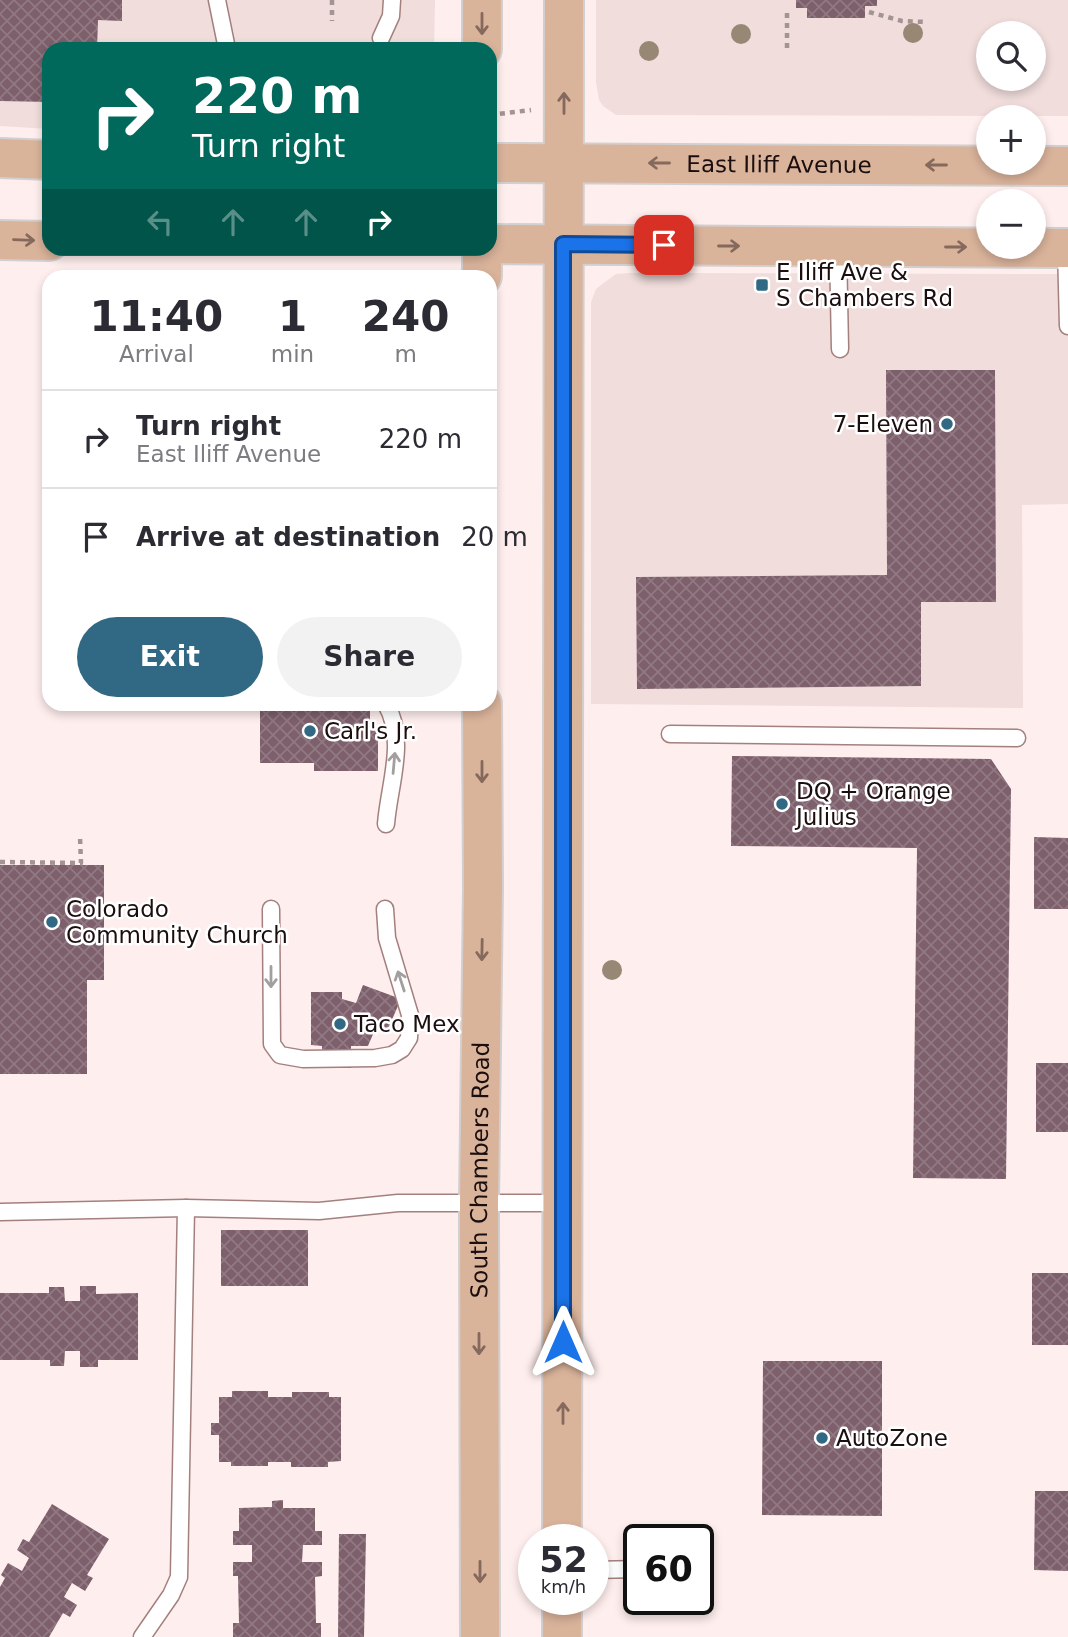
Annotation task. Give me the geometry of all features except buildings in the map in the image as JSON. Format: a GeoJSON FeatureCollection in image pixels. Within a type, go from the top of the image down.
{"type":"FeatureCollection","features":[{"type":"Feature","properties":{"kind":"main road"},"geometry":{"type":"LineString","coordinates":[[482,0],[482,42]]}},
{"type":"Feature","properties":{"kind":"main road"},"geometry":{"type":"LineString","coordinates":[[562,1524],[564,0]]}},
{"type":"Feature","properties":{"kind":"main road"},"geometry":{"type":"LineString","coordinates":[[0,158],[42,160]]}},
{"type":"Feature","properties":{"kind":"main road","name":"East Iliff Avenue"},"geometry":{"type":"LineString","coordinates":[[497,163],[1068,166]]}},
{"type":"Feature","properties":{"kind":"main road"},"geometry":{"type":"LineString","coordinates":[[0,240],[42,241]]}},
{"type":"Feature","properties":{"kind":"main road"},"geometry":{"type":"LineString","coordinates":[[497,244],[1067,248]]}},
{"type":"Feature","properties":{"kind":"main road","name":"South Chambers Road"},"geometry":{"type":"LineString","coordinates":[[480,1637],[482,711]]}},
{"type":"Feature","properties":{"kind":"main road"},"geometry":{"type":"LineString","coordinates":[[562,1615],[562,1637]]}},
{"type":"Feature","properties":{"kind":"lane"},"geometry":{"type":"LineString","coordinates":[[217,0],[224,42]]}},
{"type":"Feature","properties":{"kind":"lane"},"geometry":{"type":"LineString","coordinates":[[381,38],[391,16],[392,0]]}},
{"type":"Feature","properties":{"kind":"lane"},"geometry":{"type":"LineString","coordinates":[[838,247],[840,349]]}},
{"type":"Feature","properties":{"kind":"lane"},"geometry":{"type":"LineString","coordinates":[[1067,248],[1068,327]]}},
{"type":"Feature","properties":{"kind":"lane"},"geometry":{"type":"LineString","coordinates":[[386,824],[396,744],[390,711]]}},
{"type":"Feature","properties":{"kind":"lane"},"geometry":{"type":"LineString","coordinates":[[670,734],[1017,738]]}},
{"type":"Feature","properties":{"kind":"lane"},"geometry":{"type":"LineString","coordinates":[[271,908],[272,1044],[280,1055],[303,1059],[384,1057],[398,1052],[406,1043],[411,1015],[387,938],[385,909]]}},
{"type":"Feature","properties":{"kind":"lane"},"geometry":{"type":"LineString","coordinates":[[0,1212],[186,1208],[319,1210],[398,1203],[564,1203]]}},
{"type":"Feature","properties":{"kind":"lane"},"geometry":{"type":"LineString","coordinates":[[142,1637],[171,1595],[179,1577],[186,1208]]}},
{"type":"Feature","properties":{"kind":"path"},"geometry":{"type":"LineString","coordinates":[[332,0],[332,21]]}},
{"type":"Feature","properties":{"kind":"path"},"geometry":{"type":"LineString","coordinates":[[869,12],[902,21],[926,22]]}},
{"type":"Feature","properties":{"kind":"path"},"geometry":{"type":"LineString","coordinates":[[787,13],[787,48]]}},
{"type":"Feature","properties":{"kind":"path"},"geometry":{"type":"LineString","coordinates":[[0,862],[81,863],[80,837]]}},
{"type":"Feature","properties":{"kind":"shaded area"},"geometry":{"type":"Polygon","coordinates":[[[0,0],[435,0],[434,42],[42,42],[42,129],[0,126],[0,0]]]}},
{"type":"Feature","properties":{"kind":"shaded area"},"geometry":{"type":"Polygon","coordinates":[[[596,0],[1068,0],[1068,116],[1046,116],[1046,105],[976,105],[976,116],[616,115],[599,100],[596,82],[596,0]]]}},
{"type":"Feature","properties":{"kind":"shaded area"},"geometry":{"type":"Polygon","coordinates":[[[616,274],[1068,274],[1068,504],[1022,505],[1023,708],[591,704],[591,302],[596,289],[605,282],[616,274]]]}},
{"type":"Feature","properties":{"kind":"place","name":"E Iliff Ave & S Chambers Rd"},"geometry":{"type":"Point","coordinates":[762,285]}},
{"type":"Feature","properties":{"kind":"place","name":"7-Eleven"},"geometry":{"type":"Point","coordinates":[947,424]}},
{"type":"Feature","properties":{"kind":"place","name":"Carl's Jr."},"geometry":{"type":"Point","coordinates":[310,731]}},
{"type":"Feature","properties":{"kind":"place","name":"DQ + Orange Julius"},"geometry":{"type":"Point","coordinates":[782,804]}},
{"type":"Feature","properties":{"kind":"place","name":"Colorado Community Church"},"geometry":{"type":"Point","coordinates":[52,922]}},
{"type":"Feature","properties":{"kind":"place","name":"Taco Mex"},"geometry":{"type":"Point","coordinates":[340,1024]}},
{"type":"Feature","properties":{"kind":"place","name":"AutoZone"},"geometry":{"type":"Point","coordinates":[822,1438]}},
{"type":"Feature","properties":{"kind":"route"},"geometry":{"type":"LineString","coordinates":[[563,1342],[563,244],[664,245]]}}]}
